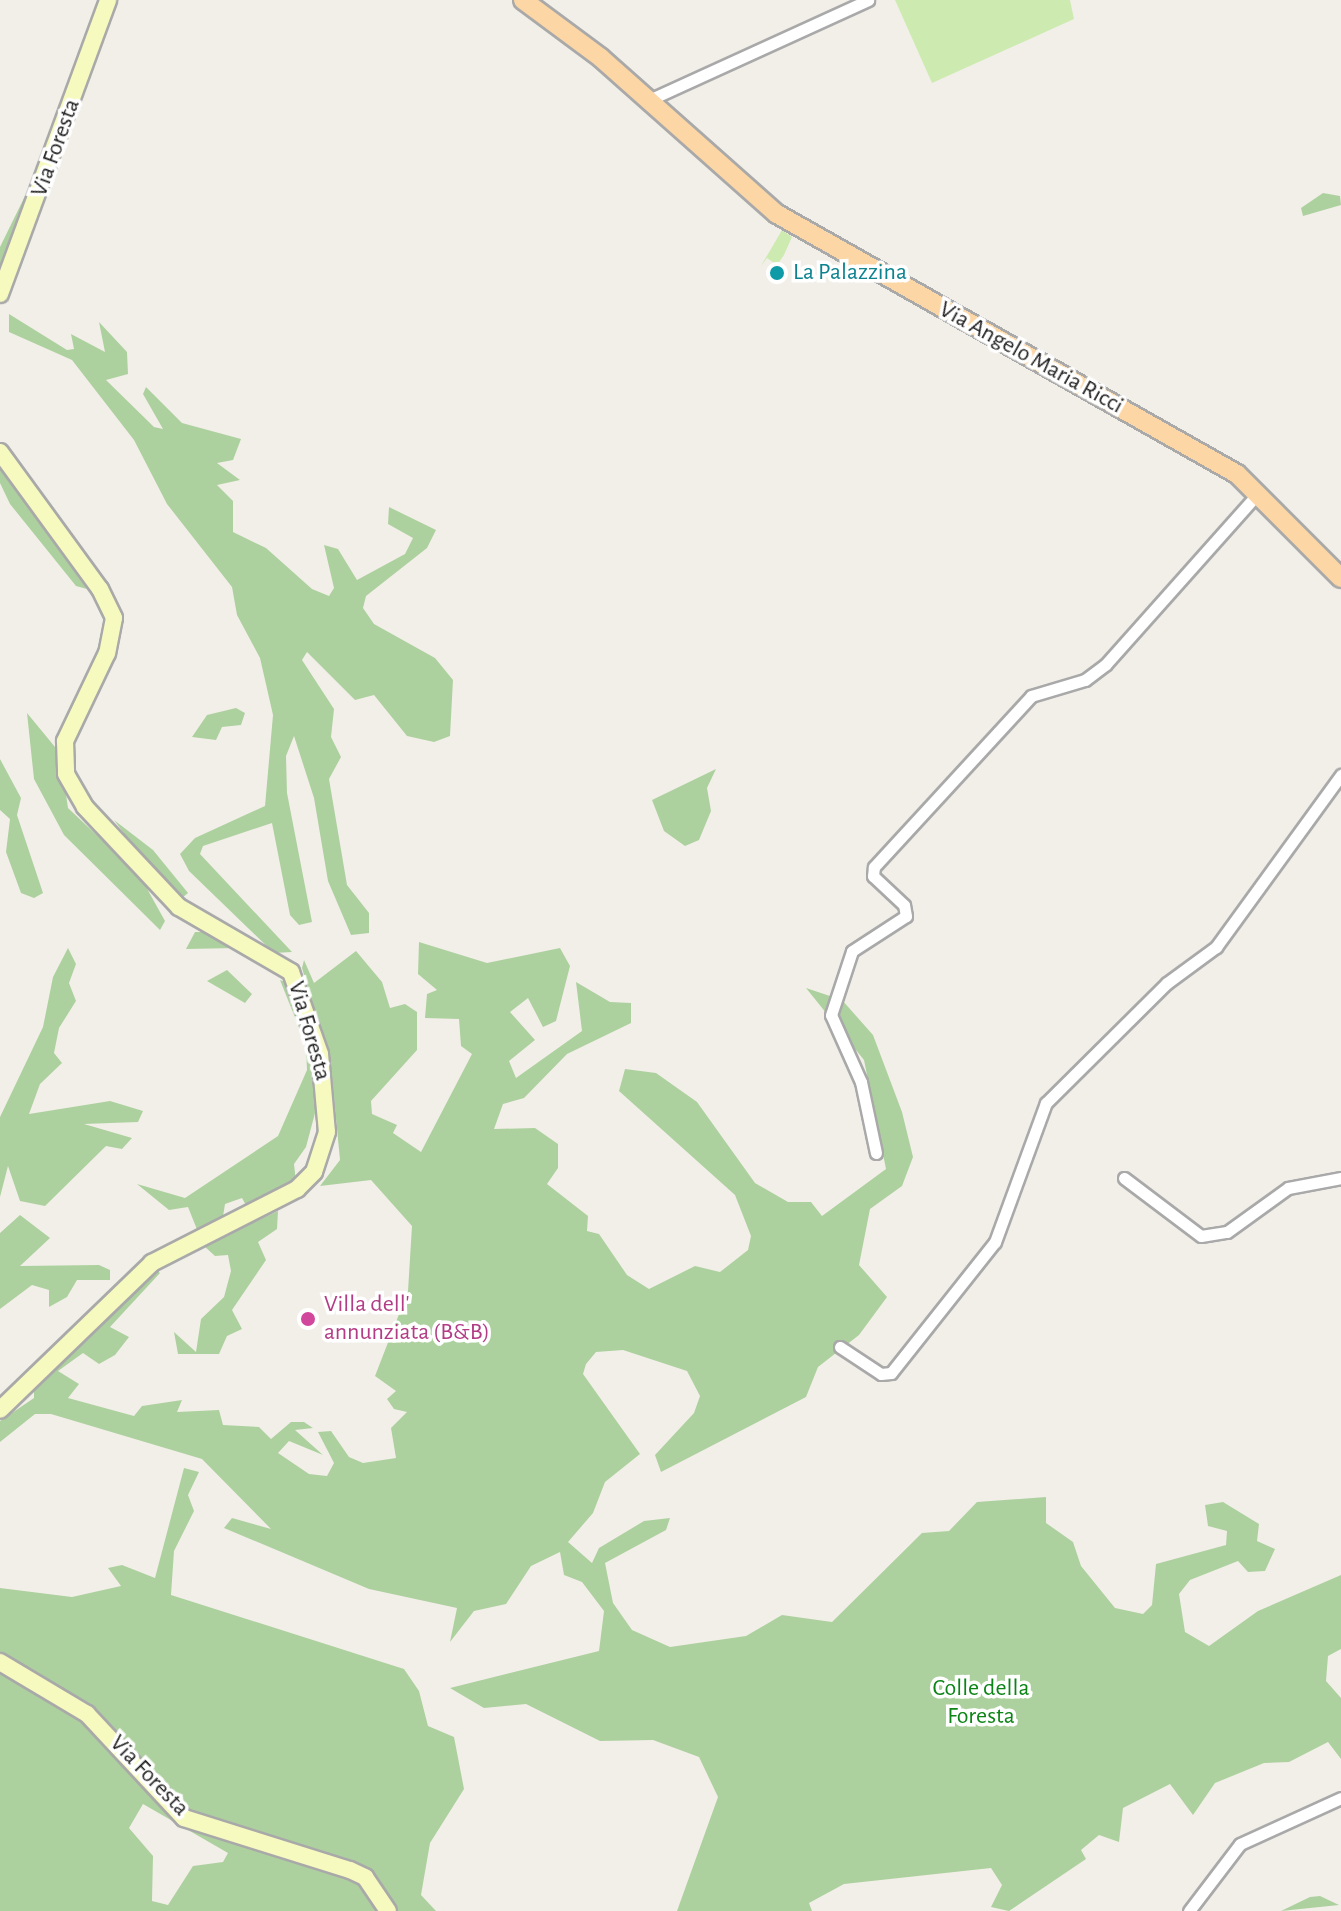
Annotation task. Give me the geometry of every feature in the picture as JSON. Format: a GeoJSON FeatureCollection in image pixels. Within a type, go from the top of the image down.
{"type":"FeatureCollection","features":[{"type":"Feature","properties":{"kind":"main road","name":"Via Foresta"},"geometry":{"type":"LineString","coordinates":[[0,294],[108,0]]}},
{"type":"Feature","properties":{"kind":"main road","name":"Via Angelo Maria Ricci"},"geometry":{"type":"LineString","coordinates":[[523,0],[649,100],[777,214],[1206,454],[1260,492],[1341,578]]}},
{"type":"Feature","properties":{"kind":"main road","name":"Via Foresta"},"geometry":{"type":"LineString","coordinates":[[0,452],[100,589],[114,618],[107,653],[65,741],[66,774],[85,807],[179,907],[291,972],[320,1054],[327,1132],[314,1172],[297,1189],[152,1263],[0,1410]]}},
{"type":"Feature","properties":{"kind":"main road","name":"Via Foresta"},"geometry":{"type":"LineString","coordinates":[[0,1662],[87,1714],[184,1818],[350,1870],[365,1877],[388,1911]]}},
{"type":"Feature","properties":{"kind":"street"},"geometry":{"type":"LineString","coordinates":[[649,100],[868,0]]}},
{"type":"Feature","properties":{"kind":"street"},"geometry":{"type":"LineString","coordinates":[[876,1153],[861,1082],[831,1015],[852,951],[906,916],[904,905],[873,876],[874,867],[1024,702],[1085,680],[1106,664],[1260,492]]}},
{"type":"Feature","properties":{"kind":"street"},"geometry":{"type":"LineString","coordinates":[[840,1347],[881,1374],[891,1373],[995,1242],[1046,1103],[1167,983],[1216,947],[1341,775]]}},
{"type":"Feature","properties":{"kind":"street"},"geometry":{"type":"LineString","coordinates":[[1124,1178],[1201,1236],[1227,1232],[1288,1188],[1341,1178]]}},
{"type":"Feature","properties":{"kind":"street"},"geometry":{"type":"LineString","coordinates":[[1189,1911],[1240,1844],[1341,1798]]}},
{"type":"Feature","properties":{"kind":"green space"},"geometry":{"type":"Polygon","coordinates":[[[895,0],[1070,0],[1074,19],[932,83],[895,0]]]}},
{"type":"Feature","properties":{"kind":"green space"},"geometry":{"type":"Polygon","coordinates":[[[1323,193],[1340,196],[1341,205],[1303,216],[1301,208],[1323,193]]]}},
{"type":"Feature","properties":{"kind":"green space"},"geometry":{"type":"Polygon","coordinates":[[[25,196],[27,203],[0,277],[0,247],[25,196]]]}},
{"type":"Feature","properties":{"kind":"green space"},"geometry":{"type":"Polygon","coordinates":[[[782,230],[792,237],[784,255],[777,265],[767,258],[761,266],[782,230]]]}},
{"type":"Feature","properties":{"kind":"green space"},"geometry":{"type":"Polygon","coordinates":[[[9,314],[67,350],[74,349],[71,334],[105,352],[99,322],[127,352],[128,374],[106,380],[154,427],[163,429],[143,394],[146,387],[182,423],[241,439],[233,460],[217,463],[240,480],[217,485],[233,501],[233,532],[266,548],[312,589],[329,596],[334,588],[324,545],[338,549],[357,580],[405,554],[413,538],[388,524],[389,507],[436,530],[427,548],[366,596],[363,608],[374,624],[435,658],[453,680],[450,736],[434,742],[407,736],[374,695],[355,700],[307,652],[302,660],[334,709],[331,737],[341,757],[329,779],[347,885],[369,913],[369,933],[351,935],[328,881],[314,798],[294,736],[286,756],[287,793],[312,922],[299,925],[290,915],[272,823],[203,846],[200,854],[292,952],[274,953],[189,871],[180,854],[195,838],[265,806],[273,715],[260,658],[237,615],[232,587],[167,504],[134,440],[72,360],[9,332],[9,314]]]}},
{"type":"Feature","properties":{"kind":"green space"},"geometry":{"type":"Polygon","coordinates":[[[0,458],[16,491],[87,589],[76,586],[10,504],[0,483],[0,458]]]}},
{"type":"Feature","properties":{"kind":"green space"},"geometry":{"type":"Polygon","coordinates":[[[236,708],[245,713],[241,725],[222,727],[216,740],[192,737],[207,715],[236,708]]]}},
{"type":"Feature","properties":{"kind":"green space"},"geometry":{"type":"Polygon","coordinates":[[[27,713],[60,753],[68,808],[140,876],[165,921],[160,930],[64,835],[34,779],[27,713]]]}},
{"type":"Feature","properties":{"kind":"green space"},"geometry":{"type":"Polygon","coordinates":[[[0,759],[21,798],[17,815],[43,893],[34,898],[21,893],[6,852],[10,819],[0,810],[0,759]]]}},
{"type":"Feature","properties":{"kind":"green space"},"geometry":{"type":"Polygon","coordinates":[[[716,769],[707,788],[711,811],[699,840],[685,846],[664,831],[652,800],[716,769]]]}},
{"type":"Feature","properties":{"kind":"green space"},"geometry":{"type":"Polygon","coordinates":[[[114,820],[153,850],[188,893],[182,898],[161,883],[114,820]]]}},
{"type":"Feature","properties":{"kind":"green space"},"geometry":{"type":"Polygon","coordinates":[[[195,932],[204,932],[237,948],[186,949],[195,932]]]}},
{"type":"Feature","properties":{"kind":"green space","name":"Colle della Foresta"},"geometry":{"type":"Polygon","coordinates":[[[419,942],[487,963],[560,948],[570,966],[556,1021],[543,1027],[528,998],[510,1012],[535,1040],[509,1061],[516,1078],[582,1031],[576,982],[610,1002],[631,1003],[631,1023],[567,1054],[524,1098],[503,1104],[494,1129],[535,1128],[558,1144],[558,1168],[547,1184],[588,1216],[587,1231],[599,1234],[627,1275],[649,1289],[695,1266],[720,1272],[748,1250],[751,1236],[735,1195],[619,1091],[625,1069],[656,1073],[697,1102],[755,1183],[788,1202],[811,1202],[822,1216],[886,1169],[864,1060],[806,988],[842,1000],[873,1035],[902,1112],[913,1157],[902,1186],[870,1209],[859,1265],[887,1297],[859,1335],[818,1367],[806,1397],[661,1472],[655,1455],[694,1413],[700,1396],[687,1371],[623,1350],[596,1352],[586,1364],[583,1374],[640,1454],[605,1482],[593,1513],[568,1542],[592,1563],[599,1548],[644,1521],[670,1518],[666,1530],[605,1563],[613,1603],[632,1630],[670,1647],[746,1636],[782,1615],[832,1622],[922,1533],[949,1531],[977,1502],[1046,1497],[1046,1523],[1073,1542],[1081,1566],[1115,1608],[1143,1614],[1152,1605],[1156,1564],[1226,1545],[1227,1531],[1208,1526],[1205,1505],[1223,1502],[1259,1524],[1257,1541],[1275,1549],[1265,1571],[1248,1572],[1238,1561],[1190,1580],[1179,1594],[1185,1632],[1209,1646],[1258,1611],[1341,1575],[1341,1649],[1328,1656],[1326,1681],[1341,1698],[1341,1759],[1328,1742],[1289,1762],[1264,1763],[1215,1783],[1193,1815],[1170,1784],[1123,1808],[1119,1842],[1099,1835],[1081,1850],[1086,1859],[1009,1911],[991,1907],[1002,1885],[991,1868],[844,1884],[809,1903],[812,1911],[677,1911],[718,1797],[699,1757],[653,1740],[600,1741],[526,1704],[484,1708],[450,1688],[599,1651],[604,1611],[582,1582],[564,1575],[560,1552],[531,1566],[506,1604],[474,1611],[450,1642],[457,1608],[369,1589],[224,1528],[232,1518],[271,1529],[202,1459],[51,1414],[35,1414],[0,1442],[0,1421],[34,1398],[34,1387],[155,1269],[160,1273],[110,1327],[129,1337],[115,1355],[99,1364],[83,1353],[58,1371],[79,1384],[68,1398],[134,1416],[142,1406],[182,1400],[177,1412],[219,1410],[223,1425],[259,1427],[271,1439],[291,1422],[304,1422],[313,1428],[295,1430],[323,1455],[289,1441],[278,1453],[309,1474],[327,1476],[334,1463],[318,1432],[331,1431],[349,1457],[363,1463],[396,1458],[391,1428],[407,1412],[394,1409],[387,1399],[396,1391],[375,1376],[408,1291],[412,1226],[371,1180],[320,1186],[340,1160],[331,1067],[302,968],[304,960],[314,983],[356,951],[382,982],[390,1008],[405,1004],[417,1012],[417,1050],[371,1101],[372,1114],[397,1125],[393,1133],[421,1152],[472,1054],[461,1046],[459,1019],[425,1018],[427,994],[437,990],[418,974],[419,942]]]}},
{"type":"Feature","properties":{"kind":"green space"},"geometry":{"type":"Polygon","coordinates":[[[68,948],[76,964],[69,983],[76,1001],[59,1028],[54,1053],[62,1063],[40,1084],[29,1114],[110,1101],[143,1111],[138,1122],[84,1124],[132,1138],[122,1149],[106,1146],[45,1206],[20,1201],[8,1166],[0,1197],[0,1117],[43,1027],[53,977],[68,948]]]}},
{"type":"Feature","properties":{"kind":"green space"},"geometry":{"type":"Polygon","coordinates":[[[227,970],[252,994],[245,1003],[207,981],[227,970]]]}},
{"type":"Feature","properties":{"kind":"green space"},"geometry":{"type":"Polygon","coordinates":[[[280,980],[292,985],[313,1043],[319,1098],[306,1147],[294,1164],[296,1182],[248,1209],[242,1198],[225,1204],[222,1223],[198,1232],[188,1207],[169,1210],[137,1184],[185,1198],[278,1136],[307,1070],[306,1045],[280,980]]]}},
{"type":"Feature","properties":{"kind":"green space"},"geometry":{"type":"Polygon","coordinates":[[[278,1211],[277,1229],[258,1242],[266,1260],[232,1310],[242,1329],[227,1336],[219,1354],[178,1354],[174,1332],[196,1352],[201,1319],[224,1297],[231,1271],[228,1255],[215,1256],[203,1245],[278,1211]]]}},
{"type":"Feature","properties":{"kind":"green space"},"geometry":{"type":"Polygon","coordinates":[[[20,1215],[50,1238],[20,1266],[99,1265],[110,1270],[110,1280],[77,1280],[67,1297],[49,1307],[49,1290],[32,1285],[0,1309],[0,1233],[20,1215]]]}},
{"type":"Feature","properties":{"kind":"green space"},"geometry":{"type":"Polygon","coordinates":[[[184,1468],[199,1472],[188,1495],[194,1511],[174,1551],[171,1595],[404,1669],[419,1691],[428,1726],[454,1737],[464,1789],[430,1843],[421,1895],[436,1911],[0,1911],[0,1588],[72,1597],[121,1586],[108,1568],[122,1565],[155,1578],[184,1468]],[[143,1804],[129,1828],[153,1856],[152,1901],[168,1905],[193,1866],[223,1862],[228,1853],[143,1804]]]}},
{"type":"Feature","properties":{"kind":"green space"},"geometry":{"type":"Polygon","coordinates":[[[1320,1896],[1339,1905],[1281,1911],[1310,1897],[1320,1896]]]}},
{"type":"Feature","properties":{"kind":"place","name":"La Palazzina"},"geometry":{"type":"Point","coordinates":[777,273]}},
{"type":"Feature","properties":{"kind":"place","name":"Villa dell' annunziata (B&B)"},"geometry":{"type":"Point","coordinates":[308,1319]}}]}
